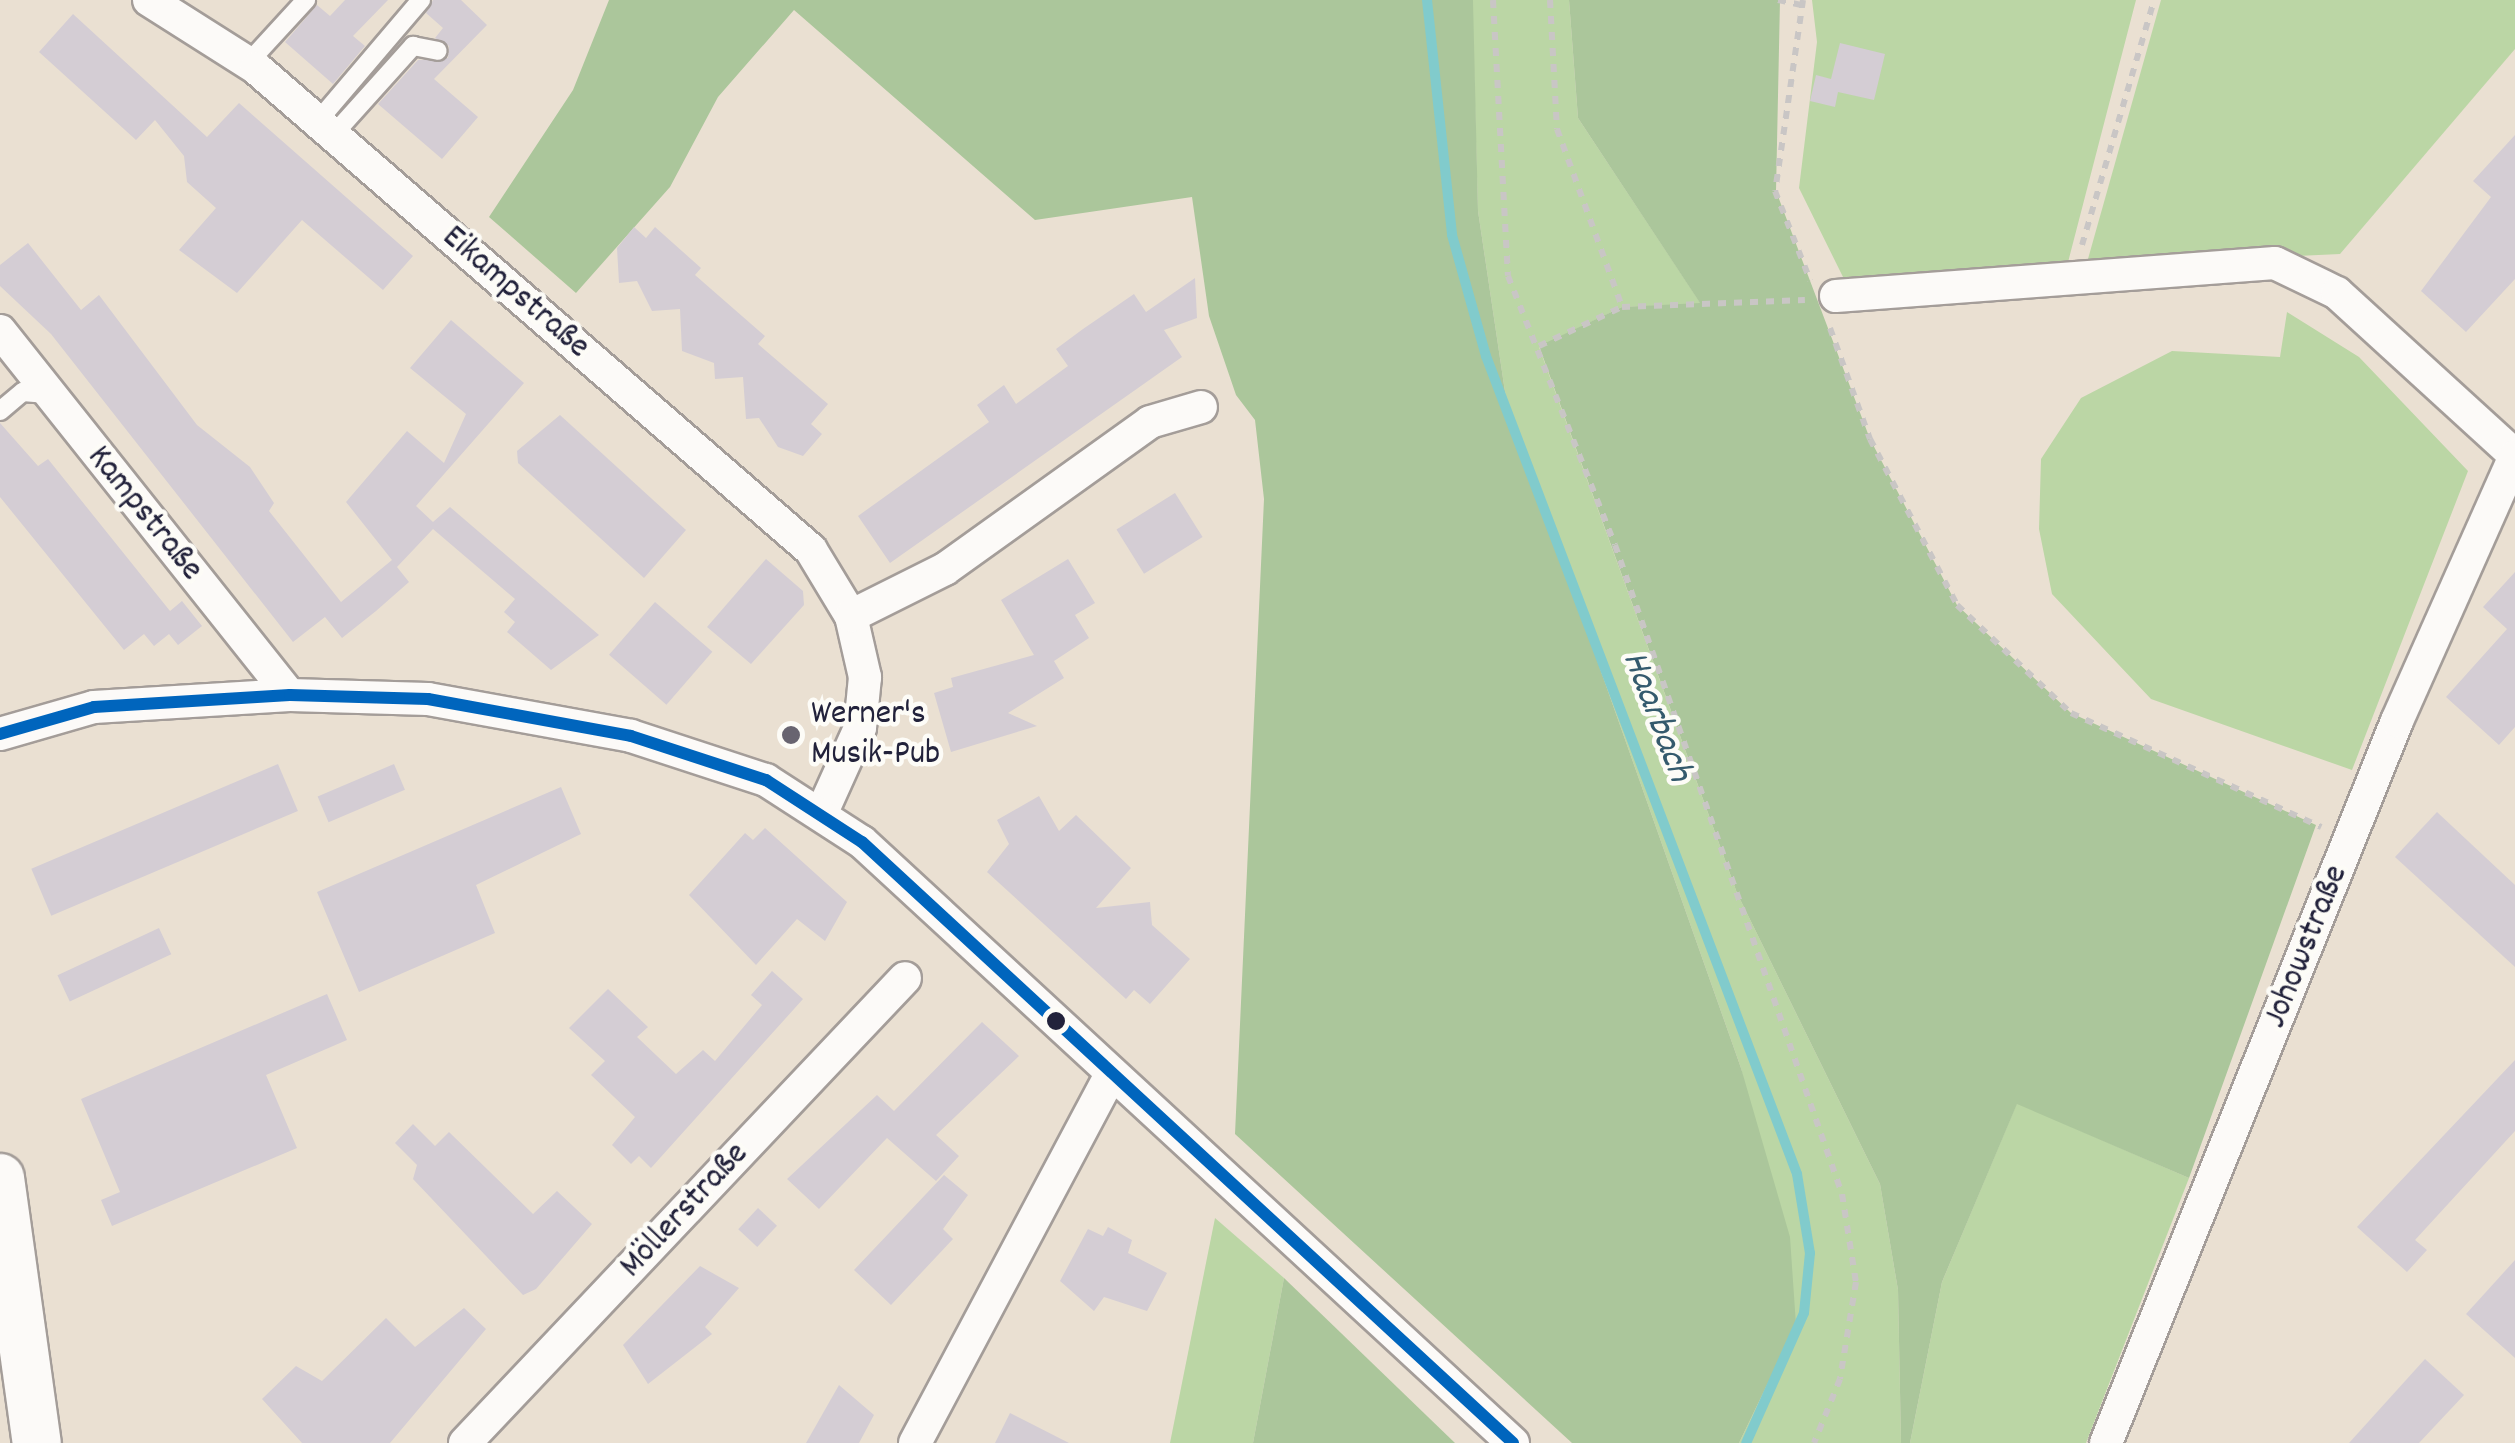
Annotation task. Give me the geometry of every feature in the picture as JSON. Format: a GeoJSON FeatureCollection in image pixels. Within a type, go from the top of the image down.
{"type":"FeatureCollection","features":[{"type":"Feature","properties":{"kind":"street","name":"Eikampstraße"},"geometry":{"type":"LineString","coordinates":[[149,0],[185,9],[811,550],[851,616],[865,678],[860,728],[822,812]]}},
{"type":"Feature","properties":{"kind":"street","name":"Johowstraße"},"geometry":{"type":"LineString","coordinates":[[1827,298],[2073,275],[2276,263],[2337,293],[2513,454],[2350,840],[2106,1443]]}},
{"type":"Feature","properties":{"kind":"street","name":"Kampstraße"},"geometry":{"type":"LineString","coordinates":[[0,331],[44,394],[290,695]]}},
{"type":"Feature","properties":{"kind":"street"},"geometry":{"type":"LineString","coordinates":[[851,616],[945,569],[1150,422],[1201,407]]}},
{"type":"Feature","properties":{"kind":"street"},"geometry":{"type":"LineString","coordinates":[[0,734],[94,707],[290,695],[428,699],[632,736],[766,780],[822,812],[1514,1443]]}},
{"type":"Feature","properties":{"kind":"street","name":"Möllerstraße"},"geometry":{"type":"LineString","coordinates":[[465,1443],[905,978]]}},
{"type":"Feature","properties":{"kind":"street"},"geometry":{"type":"LineString","coordinates":[[915,1443],[1112,1073]]}},
{"type":"Feature","properties":{"kind":"street"},"geometry":{"type":"LineString","coordinates":[[0,1178],[37,1443]]}},
{"type":"Feature","properties":{"kind":"lane"},"geometry":{"type":"LineString","coordinates":[[248,63],[306,0]]}},
{"type":"Feature","properties":{"kind":"lane"},"geometry":{"type":"LineString","coordinates":[[325,128],[421,0]]}},
{"type":"Feature","properties":{"kind":"lane"},"geometry":{"type":"LineString","coordinates":[[325,128],[413,46],[438,52]]}},
{"type":"Feature","properties":{"kind":"lane"},"geometry":{"type":"LineString","coordinates":[[0,411],[24,392],[44,394]]}},
{"type":"Feature","properties":{"kind":"path"},"geometry":{"type":"LineString","coordinates":[[1493,0],[1508,276],[1539,346],[1842,1194],[1856,1282],[1840,1379],[1814,1443]]}},
{"type":"Feature","properties":{"kind":"path"},"geometry":{"type":"LineString","coordinates":[[1550,0],[1557,129],[1622,307]]}},
{"type":"Feature","properties":{"kind":"path"},"geometry":{"type":"LineString","coordinates":[[1778,0],[1802,3],[1776,190],[1827,298],[1870,439],[1957,605],[2072,713],[2350,840]]}},
{"type":"Feature","properties":{"kind":"path"},"geometry":{"type":"LineString","coordinates":[[2073,275],[2154,0]]}},
{"type":"Feature","properties":{"kind":"path"},"geometry":{"type":"LineString","coordinates":[[1539,346],[1622,307],[1827,298]]}},
{"type":"Feature","properties":{"kind":"green space"},"geometry":{"type":"Polygon","coordinates":[[[609,0],[1473,0],[1478,211],[1507,405],[1741,1068],[1790,1237],[1796,1325],[1739,1443],[1572,1443],[1235,1134],[1264,499],[1255,420],[1236,395],[1209,316],[1192,197],[1035,220],[794,10],[718,97],[670,187],[576,293],[489,217],[573,90],[609,0]]]}},
{"type":"Feature","properties":{"kind":"green space"},"geometry":{"type":"Polygon","coordinates":[[[1472,0],[1569,0],[1578,118],[1701,304],[1622,307],[1539,347],[1737,893],[1880,1184],[1898,1290],[1901,1443],[1739,1443],[1796,1325],[1741,1068],[1507,405],[1478,211],[1472,0]]]}},
{"type":"Feature","properties":{"kind":"green space"},"geometry":{"type":"Polygon","coordinates":[[[1569,0],[1780,0],[1776,191],[1870,439],[1957,605],[2071,713],[2316,825],[2189,1178],[2017,1104],[1942,1282],[1910,1443],[1901,1443],[1898,1290],[1880,1184],[1737,893],[1539,346],[1622,307],[1700,303],[1578,118],[1569,0]]]}},
{"type":"Feature","properties":{"kind":"green space"},"geometry":{"type":"Polygon","coordinates":[[[1812,0],[2136,0],[2066,270],[1844,279],[1799,188],[1817,42],[1812,0]]]}},
{"type":"Feature","properties":{"kind":"green space"},"geometry":{"type":"Polygon","coordinates":[[[2161,0],[2515,0],[2515,49],[2340,254],[2086,266],[2161,0]]]}},
{"type":"Feature","properties":{"kind":"green space"},"geometry":{"type":"Polygon","coordinates":[[[2287,312],[2359,357],[2468,471],[2352,770],[2151,699],[2052,594],[2039,529],[2041,459],[2081,398],[2172,351],[2280,357],[2287,312]]]}},
{"type":"Feature","properties":{"kind":"green space"},"geometry":{"type":"Polygon","coordinates":[[[2017,1103],[2189,1178],[2086,1443],[1910,1443],[1942,1282],[2017,1103]]]}},
{"type":"Feature","properties":{"kind":"green space"},"geometry":{"type":"Polygon","coordinates":[[[1215,1218],[1284,1278],[1253,1443],[1170,1443],[1215,1218]]]}},
{"type":"Feature","properties":{"kind":"green space"},"geometry":{"type":"Polygon","coordinates":[[[1284,1278],[1455,1443],[1253,1443],[1284,1278]]]}},
{"type":"Feature","properties":{"kind":"building"},"geometry":{"type":"Polygon","coordinates":[[[345,0],[388,0],[353,36],[365,46],[333,84],[285,42],[317,5],[330,16],[345,0]]]}},
{"type":"Feature","properties":{"kind":"building"},"geometry":{"type":"Polygon","coordinates":[[[433,0],[461,0],[487,25],[434,79],[478,117],[442,159],[378,104],[418,60],[448,58],[449,46],[435,38],[443,28],[426,13],[433,0]]]}},
{"type":"Feature","properties":{"kind":"building"},"geometry":{"type":"Polygon","coordinates":[[[73,14],[207,137],[239,103],[413,256],[383,290],[302,220],[237,293],[179,250],[216,208],[187,182],[184,156],[155,120],[136,140],[39,52],[73,14]]]}},
{"type":"Feature","properties":{"kind":"building"},"geometry":{"type":"Polygon","coordinates":[[[1840,43],[1885,54],[1874,100],[1838,92],[1835,107],[1810,101],[1816,75],[1831,79],[1840,43]]]}},
{"type":"Feature","properties":{"kind":"building"},"geometry":{"type":"Polygon","coordinates":[[[2515,135],[2515,279],[2466,332],[2421,291],[2491,197],[2473,181],[2515,135]]]}},
{"type":"Feature","properties":{"kind":"building"},"geometry":{"type":"Polygon","coordinates":[[[634,227],[646,238],[655,227],[701,268],[695,275],[765,336],[758,344],[828,404],[811,424],[822,434],[803,456],[778,447],[759,418],[746,419],[743,377],[715,379],[714,363],[682,351],[680,309],[652,311],[637,281],[619,283],[617,248],[634,227]]]}},
{"type":"Feature","properties":{"kind":"building"},"geometry":{"type":"Polygon","coordinates":[[[28,243],[81,310],[99,295],[197,425],[250,467],[274,503],[269,511],[341,602],[392,560],[346,502],[407,431],[444,463],[466,414],[410,368],[451,320],[524,383],[416,506],[433,522],[450,507],[599,635],[551,670],[507,632],[515,622],[504,612],[515,599],[433,529],[397,567],[409,582],[376,611],[342,638],[325,617],[293,642],[51,334],[0,286],[0,265],[28,243]]]}},
{"type":"Feature","properties":{"kind":"building"},"geometry":{"type":"Polygon","coordinates":[[[1195,278],[1197,318],[1164,330],[1182,357],[890,563],[858,516],[989,422],[977,405],[1004,385],[1016,404],[1068,366],[1056,349],[1083,329],[1134,294],[1146,312],[1195,278]]]}},
{"type":"Feature","properties":{"kind":"building"},"geometry":{"type":"Polygon","coordinates":[[[560,415],[686,530],[644,578],[518,463],[517,451],[560,415]]]}},
{"type":"Feature","properties":{"kind":"building"},"geometry":{"type":"Polygon","coordinates":[[[0,423],[38,466],[48,459],[170,611],[182,601],[202,626],[178,645],[169,634],[154,646],[144,634],[124,650],[0,497],[0,423]]]}},
{"type":"Feature","properties":{"kind":"building"},"geometry":{"type":"Polygon","coordinates":[[[1175,493],[1203,537],[1144,574],[1116,530],[1175,493]]]}},
{"type":"Feature","properties":{"kind":"building"},"geometry":{"type":"Polygon","coordinates":[[[766,559],[803,591],[804,605],[751,664],[707,627],[766,559]]]}},
{"type":"Feature","properties":{"kind":"building"},"geometry":{"type":"Polygon","coordinates":[[[1068,559],[1095,603],[1075,615],[1089,638],[1054,661],[1064,678],[1008,713],[1037,726],[951,752],[934,693],[953,687],[951,678],[1034,655],[1001,600],[1068,559]]]}},
{"type":"Feature","properties":{"kind":"building"},"geometry":{"type":"Polygon","coordinates":[[[2515,572],[2515,727],[2499,745],[2446,697],[2507,629],[2483,607],[2515,572]]]}},
{"type":"Feature","properties":{"kind":"building"},"geometry":{"type":"Polygon","coordinates":[[[655,602],[712,652],[666,705],[609,655],[655,602]]]}},
{"type":"Feature","properties":{"kind":"building"},"geometry":{"type":"Polygon","coordinates":[[[278,764],[298,811],[51,916],[31,869],[278,764]]]}},
{"type":"Feature","properties":{"kind":"building"},"geometry":{"type":"Polygon","coordinates":[[[394,764],[405,790],[329,822],[318,796],[394,764]]]}},
{"type":"Feature","properties":{"kind":"building"},"geometry":{"type":"Polygon","coordinates":[[[561,787],[581,834],[476,885],[495,933],[359,992],[317,892],[561,787]]]}},
{"type":"Feature","properties":{"kind":"building"},"geometry":{"type":"Polygon","coordinates":[[[1039,796],[1059,831],[1076,815],[1131,868],[1096,908],[1150,902],[1152,925],[1190,959],[1150,1004],[1134,990],[1126,999],[987,872],[1009,844],[997,820],[1039,796]]]}},
{"type":"Feature","properties":{"kind":"building"},"geometry":{"type":"Polygon","coordinates":[[[2437,812],[2515,885],[2515,967],[2395,857],[2437,812]]]}},
{"type":"Feature","properties":{"kind":"building"},"geometry":{"type":"Polygon","coordinates":[[[765,828],[847,902],[825,941],[797,919],[756,965],[689,895],[745,833],[753,840],[765,828]]]}},
{"type":"Feature","properties":{"kind":"building"},"geometry":{"type":"Polygon","coordinates":[[[159,928],[171,954],[70,1002],[57,975],[159,928]]]}},
{"type":"Feature","properties":{"kind":"building"},"geometry":{"type":"Polygon","coordinates":[[[772,971],[803,999],[651,1168],[639,1156],[631,1164],[612,1145],[635,1117],[591,1075],[605,1061],[569,1028],[608,989],[648,1027],[637,1037],[676,1074],[703,1050],[715,1061],[762,1005],[751,995],[772,971]]]}},
{"type":"Feature","properties":{"kind":"building"},"geometry":{"type":"Polygon","coordinates":[[[327,994],[347,1040],[266,1075],[297,1148],[112,1226],[101,1200],[120,1192],[81,1099],[327,994]]]}},
{"type":"Feature","properties":{"kind":"building"},"geometry":{"type":"Polygon","coordinates":[[[982,1022],[1019,1056],[936,1135],[959,1156],[936,1181],[887,1138],[819,1209],[787,1179],[877,1095],[894,1111],[982,1022]]]}},
{"type":"Feature","properties":{"kind":"building"},"geometry":{"type":"Polygon","coordinates":[[[2515,1060],[2515,1131],[2415,1240],[2427,1250],[2407,1272],[2357,1227],[2515,1060]]]}},
{"type":"Feature","properties":{"kind":"building"},"geometry":{"type":"Polygon","coordinates":[[[413,1124],[435,1146],[449,1132],[533,1214],[557,1191],[592,1224],[536,1289],[523,1295],[413,1179],[417,1165],[395,1143],[413,1124]]]}},
{"type":"Feature","properties":{"kind":"building"},"geometry":{"type":"Polygon","coordinates":[[[944,1175],[968,1195],[943,1229],[953,1239],[891,1305],[854,1270],[944,1175]]]}},
{"type":"Feature","properties":{"kind":"building"},"geometry":{"type":"Polygon","coordinates":[[[758,1208],[777,1226],[757,1247],[738,1229],[758,1208]]]}},
{"type":"Feature","properties":{"kind":"building"},"geometry":{"type":"Polygon","coordinates":[[[1108,1227],[1132,1240],[1128,1253],[1167,1273],[1147,1311],[1104,1297],[1094,1311],[1060,1281],[1088,1229],[1103,1236],[1108,1227]]]}},
{"type":"Feature","properties":{"kind":"building"},"geometry":{"type":"Polygon","coordinates":[[[2515,1260],[2515,1358],[2466,1314],[2515,1260]]]}},
{"type":"Feature","properties":{"kind":"building"},"geometry":{"type":"Polygon","coordinates":[[[700,1266],[739,1288],[705,1327],[712,1334],[648,1384],[623,1345],[700,1266]]]}},
{"type":"Feature","properties":{"kind":"building"},"geometry":{"type":"Polygon","coordinates":[[[464,1308],[486,1329],[390,1443],[302,1443],[262,1399],[296,1366],[322,1381],[386,1318],[415,1347],[464,1308]]]}},
{"type":"Feature","properties":{"kind":"building"},"geometry":{"type":"Polygon","coordinates":[[[2425,1359],[2464,1395],[2419,1443],[2349,1443],[2425,1359]]]}},
{"type":"Feature","properties":{"kind":"building"},"geometry":{"type":"Polygon","coordinates":[[[839,1385],[874,1415],[859,1443],[806,1443],[839,1385]]]}},
{"type":"Feature","properties":{"kind":"building"},"geometry":{"type":"Polygon","coordinates":[[[1010,1413],[1069,1443],[995,1443],[1010,1413]]]}},
{"type":"Feature","properties":{"kind":"waterway","name":"Haarbach"},"geometry":{"type":"LineString","coordinates":[[1427,0],[1452,235],[1486,356],[1797,1174],[1810,1253],[1804,1313],[1746,1443]]}},
{"type":"Feature","properties":{"kind":"transit line"},"geometry":{"type":"LineString","coordinates":[[0,734],[94,707],[290,695],[428,699],[631,736],[766,780],[862,842],[1513,1443]]}},
{"type":"Feature","properties":{"kind":"place","name":"Werner's Musik-Pub"},"geometry":{"type":"Point","coordinates":[791,735]}}]}
